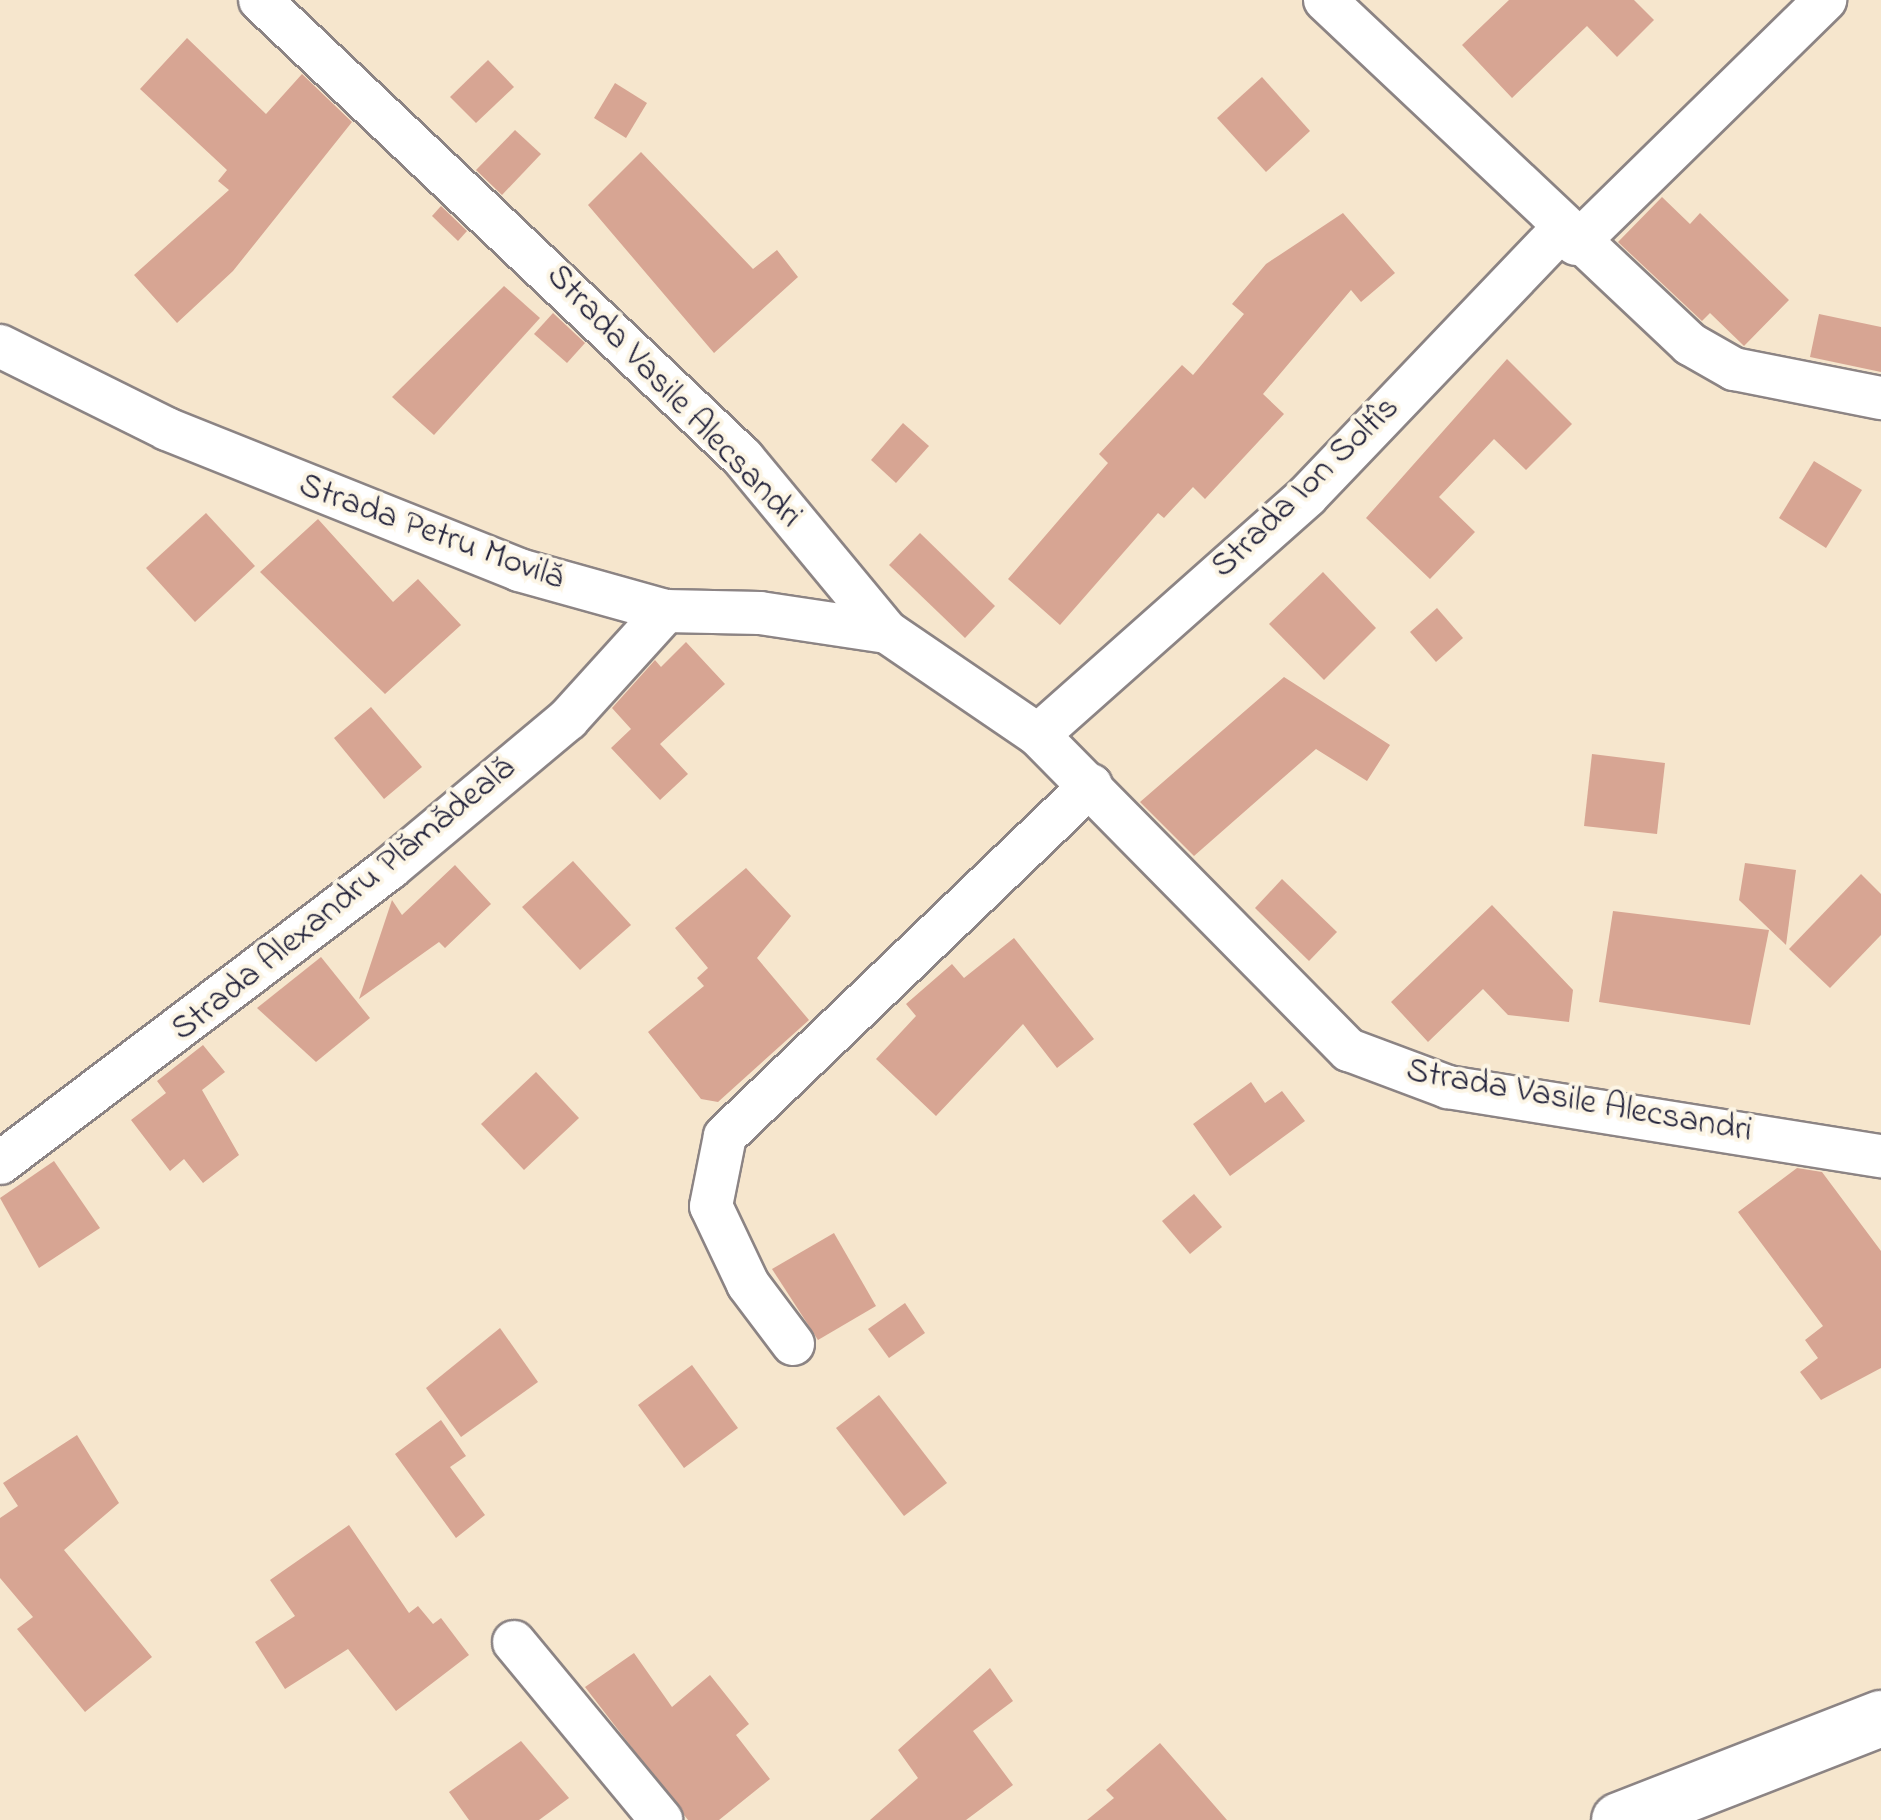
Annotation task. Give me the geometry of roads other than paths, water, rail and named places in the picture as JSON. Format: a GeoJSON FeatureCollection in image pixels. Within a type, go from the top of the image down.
{"type":"FeatureCollection","features":[{"type":"Feature","properties":{"kind":"street","name":"Strada Vasile Alecsandri"},"geometry":{"type":"LineString","coordinates":[[260,0],[743,458],[887,632],[1038,735],[1370,1062],[1448,1088],[1881,1156]]}},
{"type":"Feature","properties":{"kind":"street"},"geometry":{"type":"LineString","coordinates":[[1324,0],[1569,237],[1676,333],[1734,368],[1881,398]]}},
{"type":"Feature","properties":{"kind":"street","name":"Strada Ion Soltîs"},"geometry":{"type":"LineString","coordinates":[[1038,735],[1306,496],[1569,237],[1825,0]]}},
{"type":"Feature","properties":{"kind":"street","name":"Strada Petru Movilă"},"geometry":{"type":"LineString","coordinates":[[0,346],[377,518],[666,611],[760,612],[887,632]]}},
{"type":"Feature","properties":{"kind":"street","name":"Strada Alexandru Plămădeală"},"geometry":{"type":"LineString","coordinates":[[0,1163],[390,868],[568,719],[666,611]]}},
{"type":"Feature","properties":{"kind":"street"},"geometry":{"type":"LineString","coordinates":[[793,1344],[748,1284],[711,1206],[726,1136],[1091,786]]}},
{"type":"Feature","properties":{"kind":"street"},"geometry":{"type":"LineString","coordinates":[[514,1642],[661,1820]]}},
{"type":"Feature","properties":{"kind":"street"},"geometry":{"type":"LineString","coordinates":[[1619,1820],[1877,1728]]}}]}
